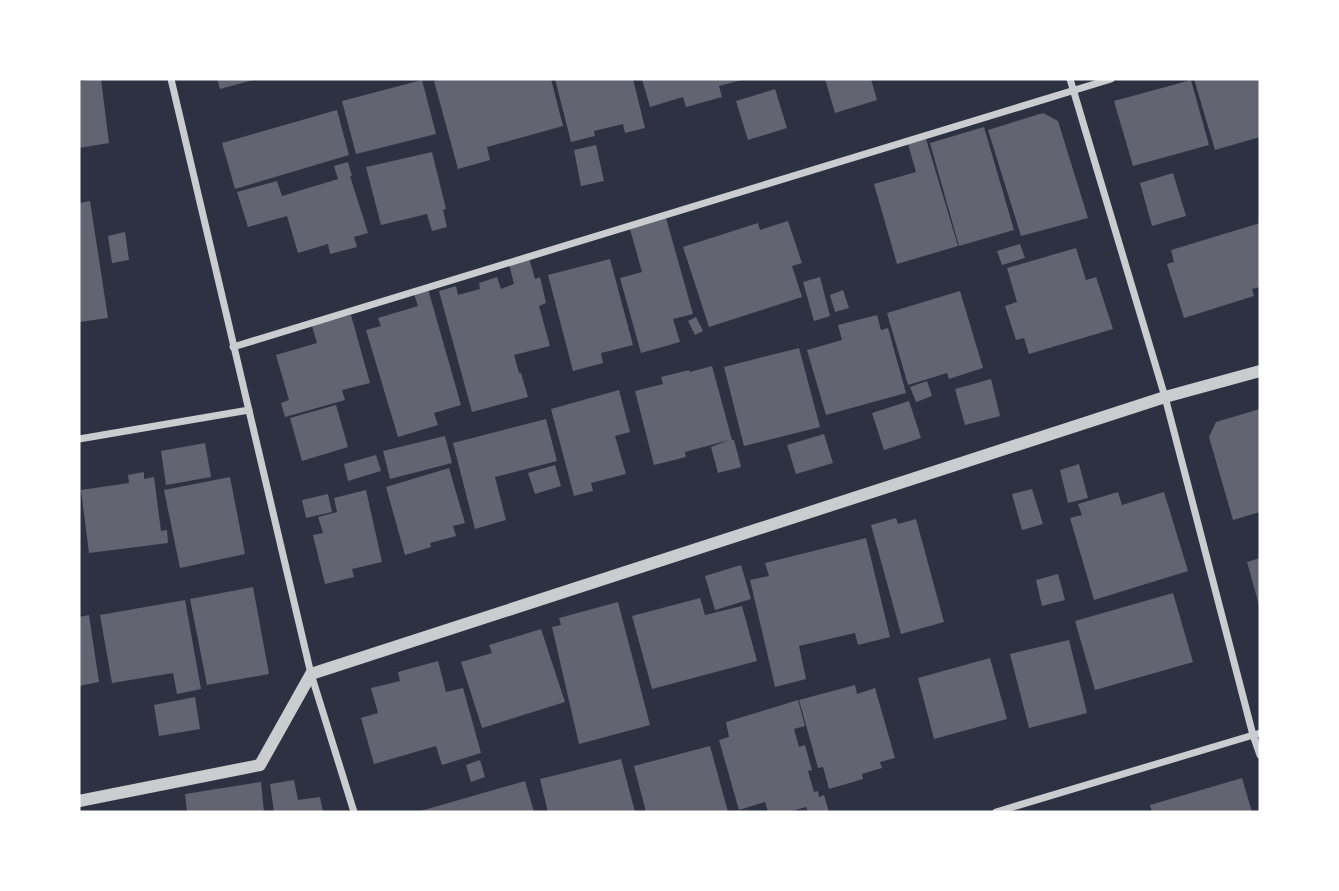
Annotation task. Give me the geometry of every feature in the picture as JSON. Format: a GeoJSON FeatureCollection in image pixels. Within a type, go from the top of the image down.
{"type":"FeatureCollection","features":[{"type":"Feature","properties":{"kind":"street"},"geometry":{"type":"LineString","coordinates":[[171,79],[311,674],[354,812]]}},
{"type":"Feature","properties":{"kind":"street"},"geometry":{"type":"LineString","coordinates":[[1070,79],[1165,397],[1260,755]]}},
{"type":"Feature","properties":{"kind":"street"},"geometry":{"type":"LineString","coordinates":[[233,347],[1111,79]]}},
{"type":"Feature","properties":{"kind":"street"},"geometry":{"type":"LineString","coordinates":[[79,801],[260,765],[311,674],[1165,397],[1260,371]]}},
{"type":"Feature","properties":{"kind":"street"},"geometry":{"type":"LineString","coordinates":[[79,439],[249,410]]}},
{"type":"Feature","properties":{"kind":"street"},"geometry":{"type":"LineString","coordinates":[[996,812],[1256,734]]}},
{"type":"Feature","properties":{"kind":"building"},"geometry":{"type":"Polygon","coordinates":[[[101,79],[109,143],[79,148],[79,81],[101,79]]]}},
{"type":"Feature","properties":{"kind":"building"},"geometry":{"type":"Polygon","coordinates":[[[217,79],[253,79],[253,80],[220,89],[217,79]]]}},
{"type":"Feature","properties":{"kind":"building"},"geometry":{"type":"Polygon","coordinates":[[[551,79],[563,126],[487,147],[490,160],[458,169],[434,81],[551,79]]]}},
{"type":"Feature","properties":{"kind":"building"},"geometry":{"type":"Polygon","coordinates":[[[555,79],[633,79],[645,128],[625,133],[623,124],[594,131],[595,136],[571,142],[555,79]]]}},
{"type":"Feature","properties":{"kind":"building"},"geometry":{"type":"Polygon","coordinates":[[[642,79],[742,80],[719,86],[722,97],[686,107],[683,97],[650,107],[642,79]]]}},
{"type":"Feature","properties":{"kind":"building"},"geometry":{"type":"Polygon","coordinates":[[[825,79],[871,79],[877,100],[835,113],[825,79]]]}},
{"type":"Feature","properties":{"kind":"building"},"geometry":{"type":"Polygon","coordinates":[[[1194,79],[1260,79],[1260,137],[1215,150],[1194,79]]]}},
{"type":"Feature","properties":{"kind":"building"},"geometry":{"type":"Polygon","coordinates":[[[422,80],[436,134],[356,154],[342,101],[422,80]]]}},
{"type":"Feature","properties":{"kind":"building"},"geometry":{"type":"Polygon","coordinates":[[[1191,80],[1209,145],[1133,166],[1114,101],[1191,80]]]}},
{"type":"Feature","properties":{"kind":"building"},"geometry":{"type":"Polygon","coordinates":[[[775,89],[787,128],[748,140],[736,101],[775,89]]]}},
{"type":"Feature","properties":{"kind":"building"},"geometry":{"type":"Polygon","coordinates":[[[337,110],[349,155],[235,189],[222,143],[337,110]]]}},
{"type":"Feature","properties":{"kind":"building"},"geometry":{"type":"Polygon","coordinates":[[[1043,113],[1058,121],[1088,218],[1021,236],[988,130],[1043,113]]]}},
{"type":"Feature","properties":{"kind":"building"},"geometry":{"type":"Polygon","coordinates":[[[984,127],[1014,230],[959,246],[930,143],[984,127]]]}},
{"type":"Feature","properties":{"kind":"building"},"geometry":{"type":"Polygon","coordinates":[[[926,139],[958,246],[897,264],[874,184],[916,172],[908,144],[926,139]]]}},
{"type":"Feature","properties":{"kind":"building"},"geometry":{"type":"Polygon","coordinates":[[[596,145],[604,181],[581,186],[574,150],[596,145]]]}},
{"type":"Feature","properties":{"kind":"building"},"geometry":{"type":"Polygon","coordinates":[[[432,152],[446,209],[443,210],[447,227],[432,231],[427,214],[381,225],[366,167],[432,152]]]}},
{"type":"Feature","properties":{"kind":"building"},"geometry":{"type":"Polygon","coordinates":[[[348,162],[368,233],[354,237],[357,247],[330,254],[328,244],[298,253],[287,216],[248,227],[237,192],[277,181],[282,196],[338,179],[334,166],[348,162]]]}},
{"type":"Feature","properties":{"kind":"building"},"geometry":{"type":"Polygon","coordinates":[[[1173,173],[1186,216],[1152,226],[1140,183],[1173,173]]]}},
{"type":"Feature","properties":{"kind":"building"},"geometry":{"type":"Polygon","coordinates":[[[90,201],[108,318],[79,322],[79,203],[90,201]]]}},
{"type":"Feature","properties":{"kind":"building"},"geometry":{"type":"Polygon","coordinates":[[[666,218],[693,314],[673,319],[680,342],[641,353],[620,278],[642,272],[630,229],[666,218]]]}},
{"type":"Feature","properties":{"kind":"building"},"geometry":{"type":"Polygon","coordinates":[[[788,221],[802,263],[792,266],[802,297],[709,327],[683,247],[758,223],[760,230],[788,221]]]}},
{"type":"Feature","properties":{"kind":"building"},"geometry":{"type":"Polygon","coordinates":[[[1260,223],[1260,287],[1252,289],[1254,296],[1184,318],[1167,264],[1174,262],[1171,250],[1260,223]]]}},
{"type":"Feature","properties":{"kind":"building"},"geometry":{"type":"Polygon","coordinates":[[[125,232],[129,260],[112,263],[108,236],[125,232]]]}},
{"type":"Feature","properties":{"kind":"building"},"geometry":{"type":"Polygon","coordinates":[[[1020,244],[1025,258],[1002,265],[997,251],[1020,244]]]}},
{"type":"Feature","properties":{"kind":"building"},"geometry":{"type":"Polygon","coordinates":[[[1076,248],[1086,280],[1096,277],[1113,329],[1029,354],[1024,338],[1016,340],[1005,306],[1017,302],[1007,268],[1076,248]]]}},
{"type":"Feature","properties":{"kind":"building"},"geometry":{"type":"Polygon","coordinates":[[[529,258],[535,279],[540,277],[546,303],[539,306],[550,346],[514,355],[528,397],[472,412],[439,291],[456,286],[458,295],[480,289],[479,283],[497,277],[501,289],[514,284],[509,264],[529,258]]]}},
{"type":"Feature","properties":{"kind":"building"},"geometry":{"type":"Polygon","coordinates":[[[610,259],[633,345],[601,353],[603,363],[573,371],[548,275],[610,259]]]}},
{"type":"Feature","properties":{"kind":"building"},"geometry":{"type":"Polygon","coordinates":[[[820,277],[830,316],[814,321],[803,282],[820,277]]]}},
{"type":"Feature","properties":{"kind":"building"},"geometry":{"type":"Polygon","coordinates":[[[428,289],[461,405],[434,413],[438,425],[398,437],[366,330],[381,326],[378,318],[418,306],[414,294],[428,289]]]}},
{"type":"Feature","properties":{"kind":"building"},"geometry":{"type":"Polygon","coordinates":[[[843,290],[849,308],[835,312],[830,295],[843,290]]]}},
{"type":"Feature","properties":{"kind":"building"},"geometry":{"type":"Polygon","coordinates":[[[960,291],[983,368],[949,379],[947,373],[908,385],[887,313],[960,291]]]}},
{"type":"Feature","properties":{"kind":"building"},"geometry":{"type":"Polygon","coordinates":[[[351,315],[370,383],[342,390],[345,400],[285,417],[281,403],[289,400],[276,355],[317,343],[312,326],[351,315]]]}},
{"type":"Feature","properties":{"kind":"building"},"geometry":{"type":"Polygon","coordinates":[[[877,315],[881,330],[888,328],[906,393],[826,415],[807,350],[842,340],[838,325],[877,315]]]}},
{"type":"Feature","properties":{"kind":"building"},"geometry":{"type":"Polygon","coordinates":[[[696,317],[703,331],[695,335],[688,321],[696,317]]]}},
{"type":"Feature","properties":{"kind":"building"},"geometry":{"type":"Polygon","coordinates":[[[799,348],[820,427],[744,446],[724,367],[799,348]]]}},
{"type":"Feature","properties":{"kind":"building"},"geometry":{"type":"Polygon","coordinates":[[[712,366],[741,467],[718,473],[711,447],[729,440],[685,452],[686,457],[654,465],[635,391],[663,384],[661,377],[712,366]]]}},
{"type":"Feature","properties":{"kind":"building"},"geometry":{"type":"Polygon","coordinates":[[[991,379],[1000,416],[965,425],[955,389],[991,379]]]}},
{"type":"Feature","properties":{"kind":"building"},"geometry":{"type":"Polygon","coordinates":[[[927,381],[932,396],[916,402],[910,387],[927,381]]]}},
{"type":"Feature","properties":{"kind":"building"},"geometry":{"type":"Polygon","coordinates":[[[619,390],[630,432],[615,436],[626,474],[591,483],[593,491],[574,496],[551,409],[619,390]]]}},
{"type":"Feature","properties":{"kind":"building"},"geometry":{"type":"Polygon","coordinates":[[[909,401],[921,438],[884,450],[872,413],[909,401]]]}},
{"type":"Feature","properties":{"kind":"building"},"geometry":{"type":"Polygon","coordinates":[[[336,405],[348,447],[302,461],[290,418],[336,405]]]}},
{"type":"Feature","properties":{"kind":"building"},"geometry":{"type":"Polygon","coordinates":[[[1260,409],[1260,512],[1233,520],[1209,437],[1216,422],[1260,409]]]}},
{"type":"Feature","properties":{"kind":"building"},"geometry":{"type":"Polygon","coordinates":[[[546,419],[557,461],[495,477],[506,520],[475,529],[453,443],[546,419]]]}},
{"type":"Feature","properties":{"kind":"building"},"geometry":{"type":"Polygon","coordinates":[[[824,434],[833,463],[796,474],[787,445],[824,434]]]}},
{"type":"Feature","properties":{"kind":"building"},"geometry":{"type":"Polygon","coordinates":[[[445,436],[452,463],[390,479],[383,451],[445,436]]]}},
{"type":"Feature","properties":{"kind":"building"},"geometry":{"type":"Polygon","coordinates":[[[205,443],[211,477],[166,485],[161,451],[205,443]]]}},
{"type":"Feature","properties":{"kind":"building"},"geometry":{"type":"Polygon","coordinates":[[[376,455],[381,471],[348,481],[344,464],[376,455]]]}},
{"type":"Feature","properties":{"kind":"building"},"geometry":{"type":"Polygon","coordinates":[[[1079,464],[1088,498],[1068,503],[1060,470],[1079,464]]]}},
{"type":"Feature","properties":{"kind":"building"},"geometry":{"type":"Polygon","coordinates":[[[555,465],[561,486],[535,494],[528,473],[555,465]]]}},
{"type":"Feature","properties":{"kind":"building"},"geometry":{"type":"Polygon","coordinates":[[[449,468],[465,523],[453,526],[456,536],[430,543],[431,547],[405,555],[386,487],[449,468]]]}},
{"type":"Feature","properties":{"kind":"building"},"geometry":{"type":"Polygon","coordinates":[[[144,472],[144,479],[154,477],[161,531],[167,530],[168,543],[89,553],[81,490],[129,483],[128,475],[144,472]]]}},
{"type":"Feature","properties":{"kind":"building"},"geometry":{"type":"Polygon","coordinates":[[[230,477],[245,554],[180,568],[164,490],[230,477]]]}},
{"type":"Feature","properties":{"kind":"building"},"geometry":{"type":"Polygon","coordinates":[[[1032,489],[1043,524],[1022,530],[1012,494],[1032,489]]]}},
{"type":"Feature","properties":{"kind":"building"},"geometry":{"type":"Polygon","coordinates":[[[366,490],[382,562],[352,569],[354,577],[325,584],[313,535],[323,533],[318,517],[337,512],[334,498],[366,490]]]}},
{"type":"Feature","properties":{"kind":"building"},"geometry":{"type":"Polygon","coordinates":[[[1118,492],[1122,505],[1164,492],[1188,571],[1094,600],[1070,518],[1082,515],[1078,504],[1118,492]]]}},
{"type":"Feature","properties":{"kind":"building"},"geometry":{"type":"Polygon","coordinates":[[[328,494],[332,512],[306,518],[302,500],[328,494]]]}},
{"type":"Feature","properties":{"kind":"building"},"geometry":{"type":"Polygon","coordinates":[[[896,518],[898,524],[916,519],[944,622],[901,634],[871,525],[896,518]]]}},
{"type":"Feature","properties":{"kind":"building"},"geometry":{"type":"Polygon","coordinates":[[[866,538],[890,637],[858,645],[855,633],[799,646],[806,679],[775,687],[750,580],[769,576],[765,563],[866,538]]]}},
{"type":"Feature","properties":{"kind":"building"},"geometry":{"type":"Polygon","coordinates":[[[1260,558],[1260,605],[1259,605],[1247,562],[1260,558]]]}},
{"type":"Feature","properties":{"kind":"building"},"geometry":{"type":"Polygon","coordinates":[[[741,565],[751,599],[715,610],[705,576],[741,565]]]}},
{"type":"Feature","properties":{"kind":"building"},"geometry":{"type":"Polygon","coordinates":[[[1058,574],[1065,600],[1042,606],[1036,580],[1058,574]]]}},
{"type":"Feature","properties":{"kind":"building"},"geometry":{"type":"Polygon","coordinates":[[[253,587],[269,674],[207,685],[190,599],[253,587]]]}},
{"type":"Feature","properties":{"kind":"building"},"geometry":{"type":"Polygon","coordinates":[[[1173,593],[1193,662],[1095,690],[1075,621],[1173,593]]]}},
{"type":"Feature","properties":{"kind":"building"},"geometry":{"type":"Polygon","coordinates":[[[700,598],[705,615],[742,606],[757,661],[652,689],[632,616],[700,598]]]}},
{"type":"Feature","properties":{"kind":"building"},"geometry":{"type":"Polygon","coordinates":[[[185,600],[201,689],[177,694],[173,673],[112,683],[100,615],[185,600]]]}},
{"type":"Feature","properties":{"kind":"building"},"geometry":{"type":"Polygon","coordinates":[[[618,602],[650,725],[579,744],[552,627],[561,625],[559,618],[618,602]]]}},
{"type":"Feature","properties":{"kind":"building"},"geometry":{"type":"Polygon","coordinates":[[[89,615],[99,682],[79,686],[79,617],[89,615]]]}},
{"type":"Feature","properties":{"kind":"building"},"geometry":{"type":"Polygon","coordinates":[[[541,629],[565,702],[482,728],[461,662],[492,653],[489,645],[541,629]]]}},
{"type":"Feature","properties":{"kind":"building"},"geometry":{"type":"Polygon","coordinates":[[[1069,640],[1087,713],[1029,728],[1010,654],[1069,640]]]}},
{"type":"Feature","properties":{"kind":"building"},"geometry":{"type":"Polygon","coordinates":[[[990,658],[1007,719],[934,739],[918,678],[990,658]]]}},
{"type":"Feature","properties":{"kind":"building"},"geometry":{"type":"Polygon","coordinates":[[[438,661],[446,692],[463,688],[481,753],[442,765],[436,746],[374,764],[361,718],[378,713],[371,688],[400,681],[398,672],[438,661]]]}},
{"type":"Feature","properties":{"kind":"building"},"geometry":{"type":"Polygon","coordinates":[[[855,685],[857,694],[875,688],[895,758],[880,762],[882,768],[862,774],[863,779],[829,789],[823,767],[818,768],[799,700],[855,685]]]}},
{"type":"Feature","properties":{"kind":"building"},"geometry":{"type":"Polygon","coordinates":[[[195,697],[200,729],[159,736],[154,705],[195,697]]]}},
{"type":"Feature","properties":{"kind":"building"},"geometry":{"type":"Polygon","coordinates":[[[798,700],[805,726],[794,729],[799,747],[805,745],[812,770],[808,771],[814,792],[818,791],[819,797],[824,795],[829,812],[808,812],[806,807],[788,812],[768,812],[765,802],[739,810],[719,740],[729,737],[726,722],[798,700]]]}},
{"type":"Feature","properties":{"kind":"building"},"geometry":{"type":"Polygon","coordinates":[[[710,746],[728,812],[646,812],[634,766],[710,746]]]}},
{"type":"Feature","properties":{"kind":"building"},"geometry":{"type":"Polygon","coordinates":[[[621,759],[635,812],[548,812],[540,779],[621,759]]]}},
{"type":"Feature","properties":{"kind":"building"},"geometry":{"type":"Polygon","coordinates":[[[480,760],[485,777],[471,782],[466,765],[480,760]]]}},
{"type":"Feature","properties":{"kind":"building"},"geometry":{"type":"Polygon","coordinates":[[[1242,778],[1252,812],[1152,812],[1150,805],[1242,778]]]}},
{"type":"Feature","properties":{"kind":"building"},"geometry":{"type":"Polygon","coordinates":[[[294,780],[298,800],[320,797],[323,812],[274,812],[270,784],[294,780]]]}},
{"type":"Feature","properties":{"kind":"building"},"geometry":{"type":"Polygon","coordinates":[[[525,781],[534,812],[417,812],[525,781]]]}},
{"type":"Feature","properties":{"kind":"building"},"geometry":{"type":"Polygon","coordinates":[[[261,782],[264,812],[187,812],[185,794],[261,782]]]}}]}
